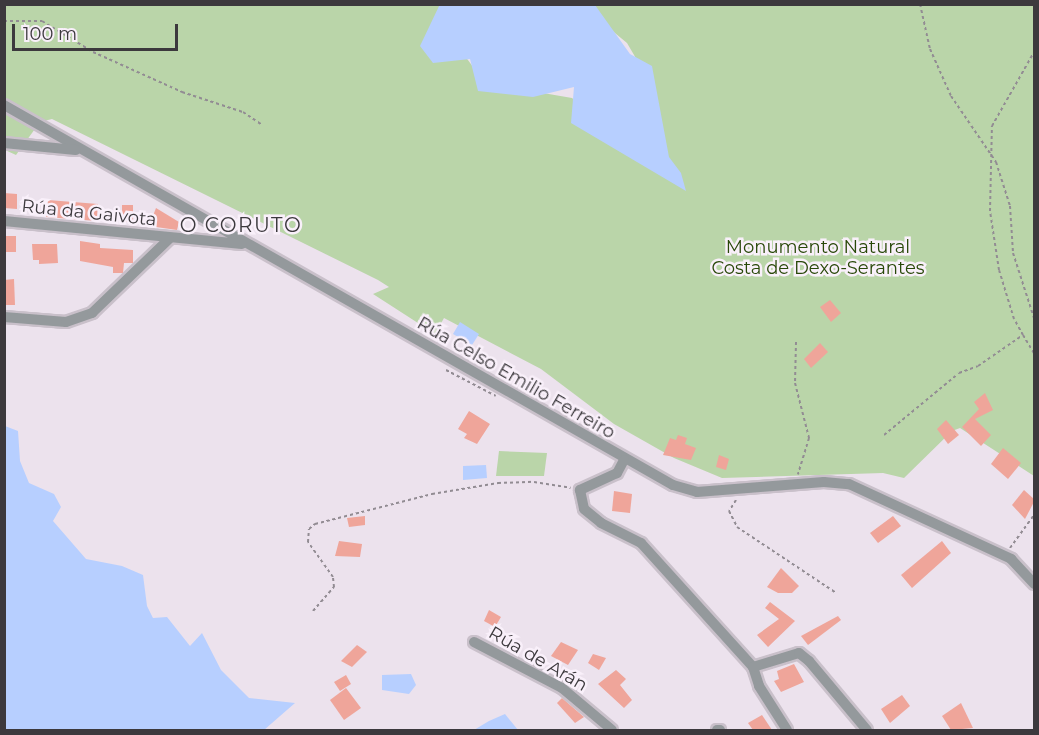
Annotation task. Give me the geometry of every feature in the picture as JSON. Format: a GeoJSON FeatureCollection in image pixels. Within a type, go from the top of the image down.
{"type":"FeatureCollection","features":[{"type":"Feature","properties":{"kind":"street","name":"Rúa Celso Emilio Ferreiro"},"geometry":{"type":"LineString","coordinates":[[4,105],[245,244],[474,371],[624,460],[673,485],[697,492],[824,482],[849,484],[1004,555],[1035,584]]}},
{"type":"Feature","properties":{"kind":"street"},"geometry":{"type":"LineString","coordinates":[[4,143],[81,151]]}},
{"type":"Feature","properties":{"kind":"street","name":"Rúa da Gaivota"},"geometry":{"type":"LineString","coordinates":[[4,221],[169,239],[245,244]]}},
{"type":"Feature","properties":{"kind":"street","name":"Rúa da Gaivota"},"geometry":{"type":"LineString","coordinates":[[4,317],[66,322],[92,313],[169,239]]}},
{"type":"Feature","properties":{"kind":"street"},"geometry":{"type":"LineString","coordinates":[[624,460],[617,473],[580,490],[591,516],[641,543],[753,667],[759,686],[787,730]]}},
{"type":"Feature","properties":{"kind":"street","name":"Rúa de Arán"},"geometry":{"type":"LineString","coordinates":[[474,642],[562,688],[612,730]]}},
{"type":"Feature","properties":{"kind":"street"},"geometry":{"type":"LineString","coordinates":[[753,667],[799,653],[809,661],[867,730]]}},
{"type":"Feature","properties":{"kind":"path"},"geometry":{"type":"LineString","coordinates":[[920,4],[930,49],[951,96],[992,157],[1010,206],[1013,253],[1035,318]]}},
{"type":"Feature","properties":{"kind":"path"},"geometry":{"type":"LineString","coordinates":[[4,21],[42,21],[93,52],[182,92],[243,112],[262,125]]}},
{"type":"Feature","properties":{"kind":"path"},"geometry":{"type":"LineString","coordinates":[[1035,52],[996,114],[990,211],[999,270],[1014,320],[1035,352]]}},
{"type":"Feature","properties":{"kind":"path"},"geometry":{"type":"LineString","coordinates":[[884,435],[959,373],[978,366],[1023,335]]}},
{"type":"Feature","properties":{"kind":"path"},"geometry":{"type":"LineString","coordinates":[[796,342],[795,383],[809,438],[798,473],[798,485]]}},
{"type":"Feature","properties":{"kind":"path"},"geometry":{"type":"LineString","coordinates":[[313,611],[334,587],[333,577],[308,542],[309,529],[315,524],[432,494],[498,483],[534,482],[580,490]]}},
{"type":"Feature","properties":{"kind":"path"},"geometry":{"type":"LineString","coordinates":[[743,490],[729,511],[730,519],[835,592]]}},
{"type":"Feature","properties":{"kind":"path"},"geometry":{"type":"LineString","coordinates":[[1004,555],[1035,514]]}},
{"type":"Feature","properties":{"kind":"green space","name":"Monumento Natural Costa de Dexo-Serantes"},"geometry":{"type":"Polygon","coordinates":[[[4,5],[452,5],[459,48],[485,83],[572,98],[602,124],[651,84],[627,43],[604,24],[593,5],[1034,5],[1034,476],[960,428],[952,431],[904,478],[883,473],[722,478],[674,458],[614,424],[541,369],[444,318],[435,334],[373,294],[389,287],[378,280],[52,119],[40,122],[16,155],[5,150],[4,5]]]}},
{"type":"Feature","properties":{"kind":"green space"},"geometry":{"type":"Polygon","coordinates":[[[499,451],[547,453],[544,476],[496,476],[499,451]]]}},
{"type":"Feature","properties":{"kind":"water"},"geometry":{"type":"Polygon","coordinates":[[[440,4],[595,5],[630,54],[652,66],[669,157],[681,173],[686,191],[571,123],[574,87],[533,97],[478,91],[470,59],[433,63],[420,46],[440,4]]]}},
{"type":"Feature","properties":{"kind":"water"},"geometry":{"type":"Polygon","coordinates":[[[460,322],[479,334],[472,345],[453,334],[460,322]]]}},
{"type":"Feature","properties":{"kind":"water"},"geometry":{"type":"Polygon","coordinates":[[[5,426],[18,431],[20,461],[29,483],[54,494],[61,507],[53,521],[86,559],[122,566],[143,575],[147,606],[153,618],[167,617],[190,646],[202,633],[221,670],[249,698],[295,703],[264,730],[5,730],[5,426]]]}},
{"type":"Feature","properties":{"kind":"water"},"geometry":{"type":"Polygon","coordinates":[[[486,465],[487,478],[463,480],[463,466],[486,465]]]}},
{"type":"Feature","properties":{"kind":"water"},"geometry":{"type":"Polygon","coordinates":[[[411,674],[416,685],[409,694],[382,690],[382,675],[411,674]]]}},
{"type":"Feature","properties":{"kind":"water"},"geometry":{"type":"Polygon","coordinates":[[[505,714],[518,730],[474,730],[489,721],[505,714]]]}},
{"type":"Feature","properties":{"kind":"building"},"geometry":{"type":"Polygon","coordinates":[[[4,193],[17,194],[17,209],[4,208],[4,193]]]}},
{"type":"Feature","properties":{"kind":"building"},"geometry":{"type":"Polygon","coordinates":[[[48,200],[98,204],[97,221],[46,217],[48,200]]]}},
{"type":"Feature","properties":{"kind":"building"},"geometry":{"type":"Polygon","coordinates":[[[122,205],[133,205],[133,222],[122,222],[122,205]]]}},
{"type":"Feature","properties":{"kind":"building"},"geometry":{"type":"Polygon","coordinates":[[[156,208],[179,222],[177,230],[149,226],[156,208]]]}},
{"type":"Feature","properties":{"kind":"building"},"geometry":{"type":"Polygon","coordinates":[[[4,236],[16,236],[16,252],[4,252],[4,236]]]}},
{"type":"Feature","properties":{"kind":"building"},"geometry":{"type":"Polygon","coordinates":[[[80,241],[100,244],[100,248],[133,250],[133,263],[124,263],[123,273],[113,273],[113,267],[80,261],[80,241]]]}},
{"type":"Feature","properties":{"kind":"building"},"geometry":{"type":"Polygon","coordinates":[[[32,244],[57,244],[58,263],[39,264],[39,260],[33,260],[32,244]]]}},
{"type":"Feature","properties":{"kind":"building"},"geometry":{"type":"Polygon","coordinates":[[[14,279],[15,305],[4,305],[4,280],[14,279]]]}},
{"type":"Feature","properties":{"kind":"building"},"geometry":{"type":"Polygon","coordinates":[[[830,300],[841,313],[831,322],[820,307],[830,300]]]}},
{"type":"Feature","properties":{"kind":"building"},"geometry":{"type":"Polygon","coordinates":[[[820,343],[828,352],[811,368],[804,359],[820,343]]]}},
{"type":"Feature","properties":{"kind":"building"},"geometry":{"type":"Polygon","coordinates":[[[985,393],[993,410],[975,419],[991,435],[981,446],[962,427],[979,409],[974,402],[985,393]]]}},
{"type":"Feature","properties":{"kind":"building"},"geometry":{"type":"Polygon","coordinates":[[[469,411],[490,424],[477,444],[464,438],[467,434],[458,429],[469,411]]]}},
{"type":"Feature","properties":{"kind":"building"},"geometry":{"type":"Polygon","coordinates":[[[946,420],[959,435],[948,444],[937,429],[946,420]]]}},
{"type":"Feature","properties":{"kind":"building"},"geometry":{"type":"Polygon","coordinates":[[[678,435],[687,438],[685,444],[696,448],[691,460],[663,455],[670,438],[676,440],[678,435]]]}},
{"type":"Feature","properties":{"kind":"building"},"geometry":{"type":"Polygon","coordinates":[[[1003,448],[1021,463],[1008,479],[991,464],[1003,448]]]}},
{"type":"Feature","properties":{"kind":"building"},"geometry":{"type":"Polygon","coordinates":[[[719,455],[729,459],[726,470],[716,467],[719,455]]]}},
{"type":"Feature","properties":{"kind":"building"},"geometry":{"type":"Polygon","coordinates":[[[1024,490],[1035,500],[1025,519],[1012,505],[1024,490]]]}},
{"type":"Feature","properties":{"kind":"building"},"geometry":{"type":"Polygon","coordinates":[[[614,491],[632,494],[630,513],[612,511],[614,491]]]}},
{"type":"Feature","properties":{"kind":"building"},"geometry":{"type":"Polygon","coordinates":[[[365,516],[365,525],[349,527],[347,518],[365,516]]]}},
{"type":"Feature","properties":{"kind":"building"},"geometry":{"type":"Polygon","coordinates":[[[893,516],[901,526],[878,543],[870,533],[893,516]]]}},
{"type":"Feature","properties":{"kind":"building"},"geometry":{"type":"Polygon","coordinates":[[[339,541],[362,544],[360,557],[335,556],[339,541]]]}},
{"type":"Feature","properties":{"kind":"building"},"geometry":{"type":"Polygon","coordinates":[[[942,541],[951,553],[912,588],[901,575],[942,541]]]}},
{"type":"Feature","properties":{"kind":"building"},"geometry":{"type":"Polygon","coordinates":[[[781,568],[799,586],[792,593],[778,593],[767,587],[781,568]]]}},
{"type":"Feature","properties":{"kind":"building"},"geometry":{"type":"Polygon","coordinates":[[[770,602],[795,621],[768,647],[757,635],[779,619],[765,608],[770,602]]]}},
{"type":"Feature","properties":{"kind":"building"},"geometry":{"type":"Polygon","coordinates":[[[489,610],[501,617],[495,627],[484,621],[489,610]]]}},
{"type":"Feature","properties":{"kind":"building"},"geometry":{"type":"Polygon","coordinates":[[[838,616],[841,620],[808,645],[801,636],[838,616]]]}},
{"type":"Feature","properties":{"kind":"building"},"geometry":{"type":"Polygon","coordinates":[[[561,642],[578,650],[568,665],[551,656],[561,642]]]}},
{"type":"Feature","properties":{"kind":"building"},"geometry":{"type":"Polygon","coordinates":[[[357,645],[367,652],[352,667],[341,661],[357,645]]]}},
{"type":"Feature","properties":{"kind":"building"},"geometry":{"type":"Polygon","coordinates":[[[593,654],[606,658],[599,670],[588,663],[593,654]]]}},
{"type":"Feature","properties":{"kind":"building"},"geometry":{"type":"Polygon","coordinates":[[[794,664],[804,682],[781,692],[774,681],[779,679],[777,671],[794,664]]]}},
{"type":"Feature","properties":{"kind":"building"},"geometry":{"type":"Polygon","coordinates":[[[616,670],[626,679],[620,685],[632,700],[624,708],[598,684],[616,670]]]}},
{"type":"Feature","properties":{"kind":"building"},"geometry":{"type":"Polygon","coordinates":[[[346,675],[351,684],[340,691],[334,682],[346,675]]]}},
{"type":"Feature","properties":{"kind":"building"},"geometry":{"type":"Polygon","coordinates":[[[346,688],[361,708],[344,720],[330,700],[346,688]]]}},
{"type":"Feature","properties":{"kind":"building"},"geometry":{"type":"Polygon","coordinates":[[[902,695],[910,706],[890,723],[881,709],[902,695]]]}},
{"type":"Feature","properties":{"kind":"building"},"geometry":{"type":"Polygon","coordinates":[[[562,698],[584,717],[575,723],[557,703],[562,698]]]}},
{"type":"Feature","properties":{"kind":"building"},"geometry":{"type":"Polygon","coordinates":[[[961,703],[973,728],[951,730],[942,716],[961,703]]]}},
{"type":"Feature","properties":{"kind":"building"},"geometry":{"type":"Polygon","coordinates":[[[762,715],[772,730],[753,730],[748,723],[762,715]]]}},
{"type":"Feature","properties":{"kind":"district","name":"O CORUTO"},"geometry":{"type":"Point","coordinates":[241,225]}}]}
